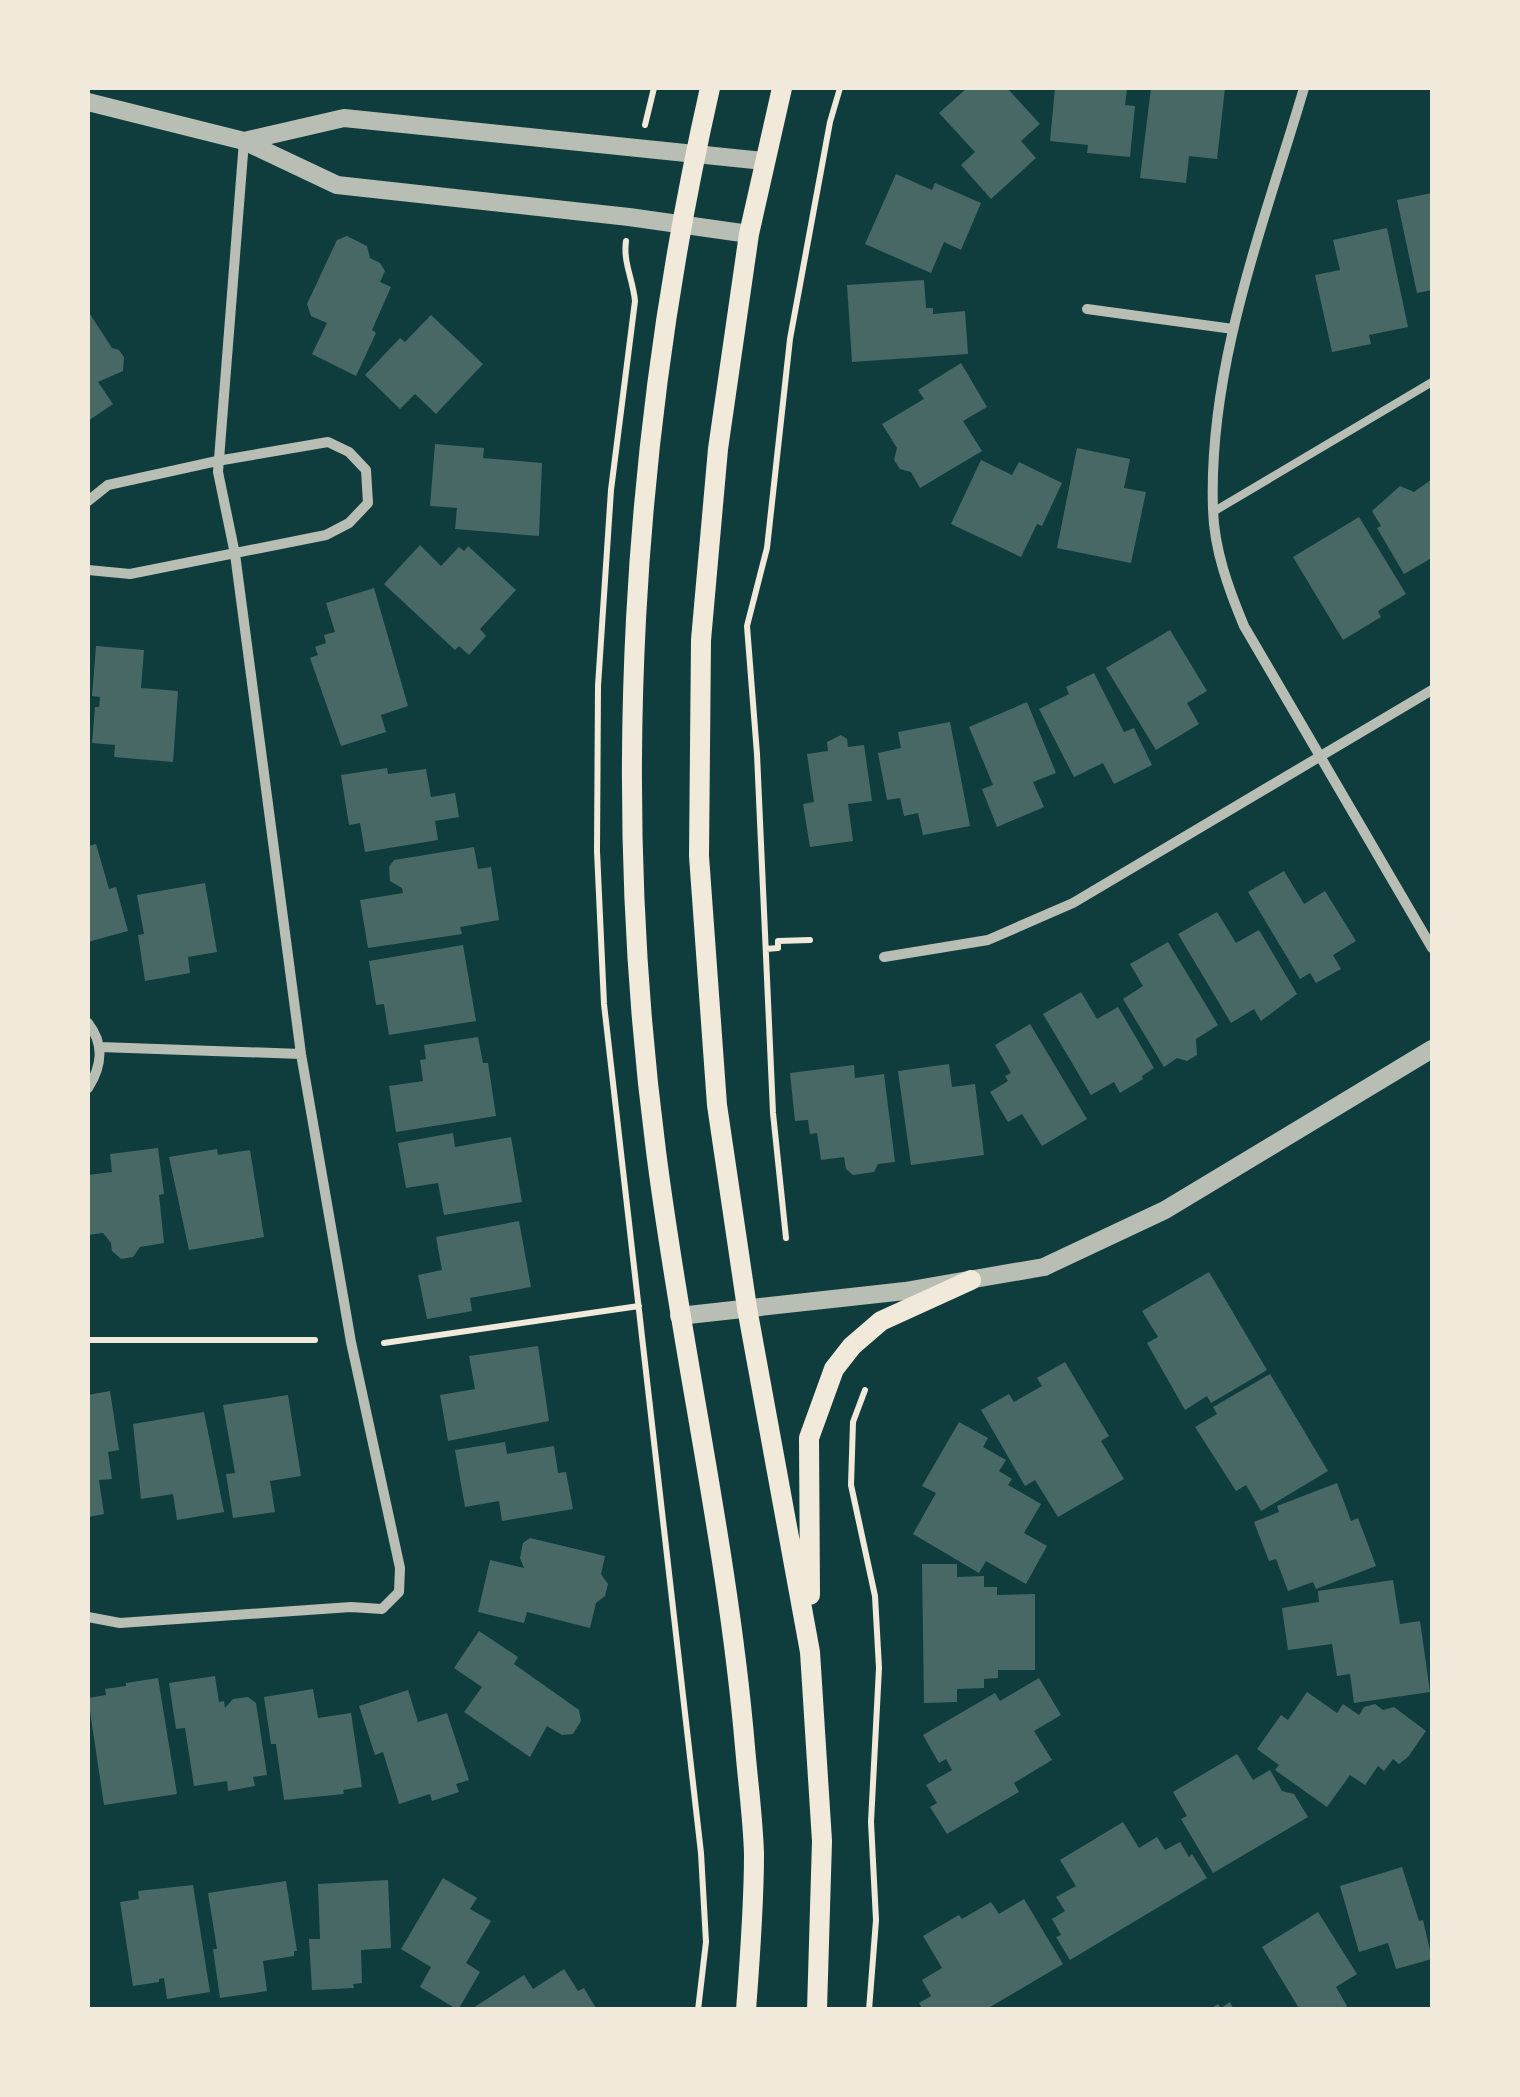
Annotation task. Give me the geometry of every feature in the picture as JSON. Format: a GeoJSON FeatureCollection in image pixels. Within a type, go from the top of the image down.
{"type":"FeatureCollection","features":[{"type":"Feature","properties":{"kind":"main road"},"geometry":{"type":"LineString","coordinates":[[710,88],[680,226],[652,428],[640,563],[630,782],[638,958],[650,1091],[679,1316],[740,1682],[754,1852],[746,2010]]}},
{"type":"Feature","properties":{"kind":"main road"},"geometry":{"type":"LineString","coordinates":[[782,88],[750,234],[718,448],[701,640],[699,856],[718,1104],[747,1308],[810,1652]]}},
{"type":"Feature","properties":{"kind":"main road"},"geometry":{"type":"LineString","coordinates":[[818,2010],[822,1841],[810,1652],[809,1438],[834,1370],[852,1346],[882,1321],[972,1280]]}},
{"type":"Feature","properties":{"kind":"street"},"geometry":{"type":"LineString","coordinates":[[1304,88],[1233,329],[1218,404],[1213,512],[1230,592],[1244,626],[1432,948]]}},
{"type":"Feature","properties":{"kind":"street"},"geometry":{"type":"LineString","coordinates":[[88,102],[244,141],[337,185],[750,234]]}},
{"type":"Feature","properties":{"kind":"street"},"geometry":{"type":"LineString","coordinates":[[244,141],[344,118],[764,161]]}},
{"type":"Feature","properties":{"kind":"street"},"geometry":{"type":"LineString","coordinates":[[88,1616],[120,1622],[382,1608],[399,1592],[400,1568],[351,1342],[301,1054],[234,554],[217,461],[244,141]]}},
{"type":"Feature","properties":{"kind":"street"},"geometry":{"type":"LineString","coordinates":[[1087,309],[1233,329]]}},
{"type":"Feature","properties":{"kind":"street"},"geometry":{"type":"LineString","coordinates":[[88,502],[108,485],[328,442],[349,452],[366,470],[368,503],[349,523],[326,535],[130,574],[88,570]]}},
{"type":"Feature","properties":{"kind":"street"},"geometry":{"type":"LineString","coordinates":[[884,957],[988,940],[1073,903],[1432,690]]}},
{"type":"Feature","properties":{"kind":"street"},"geometry":{"type":"LineString","coordinates":[[88,1023],[100,1048],[97,1074],[88,1088]]}},
{"type":"Feature","properties":{"kind":"street"},"geometry":{"type":"LineString","coordinates":[[100,1048],[301,1054]]}},
{"type":"Feature","properties":{"kind":"street"},"geometry":{"type":"LineString","coordinates":[[679,1316],[1044,1268],[1165,1210],[1432,1049]]}},
{"type":"Feature","properties":{"kind":"lane"},"geometry":{"type":"LineString","coordinates":[[1213,512],[1432,382]]}},
{"type":"Feature","properties":{"kind":"path"},"geometry":{"type":"LineString","coordinates":[[641,147],[654,88]]}},
{"type":"Feature","properties":{"kind":"path"},"geometry":{"type":"LineString","coordinates":[[786,1238],[773,1113],[758,754],[747,626],[767,548],[790,339],[830,122],[840,88]]}},
{"type":"Feature","properties":{"kind":"path"},"geometry":{"type":"LineString","coordinates":[[766,948],[778,948],[778,941],[810,940]]}},
{"type":"Feature","properties":{"kind":"path"},"geometry":{"type":"LineString","coordinates":[[635,1261],[679,1684],[701,1853],[706,1942],[698,2010]]}},
{"type":"Feature","properties":{"kind":"path"},"geometry":{"type":"LineString","coordinates":[[384,1343],[639,1306]]}},
{"type":"Feature","properties":{"kind":"path"},"geometry":{"type":"LineString","coordinates":[[88,1340],[316,1340]]}},
{"type":"Feature","properties":{"kind":"path"},"geometry":{"type":"LineString","coordinates":[[865,1390],[853,1422],[851,1486],[875,1596],[879,1668],[871,1822],[876,1920],[869,2010]]}},
{"type":"Feature","properties":{"kind":"building"},"geometry":{"type":"Polygon","coordinates":[[[967,88],[1007,88],[1040,124],[1021,141],[1036,158],[991,199],[961,165],[975,152],[939,113],[967,88]]]}},
{"type":"Feature","properties":{"kind":"building"},"geometry":{"type":"Polygon","coordinates":[[[1055,88],[1127,89],[1125,105],[1135,106],[1130,157],[1087,153],[1088,145],[1050,141],[1055,88]]]}},
{"type":"Feature","properties":{"kind":"building"},"geometry":{"type":"Polygon","coordinates":[[[1151,88],[1225,88],[1217,159],[1189,156],[1186,183],[1140,178],[1151,88]]]}},
{"type":"Feature","properties":{"kind":"building"},"geometry":{"type":"Polygon","coordinates":[[[896,174],[932,190],[935,183],[981,203],[961,250],[944,242],[931,273],[865,244],[896,174]]]}},
{"type":"Feature","properties":{"kind":"building"},"geometry":{"type":"Polygon","coordinates":[[[1432,193],[1432,290],[1417,293],[1397,200],[1432,193]]]}},
{"type":"Feature","properties":{"kind":"building"},"geometry":{"type":"Polygon","coordinates":[[[1387,228],[1408,327],[1369,335],[1371,344],[1332,352],[1315,275],[1340,270],[1333,240],[1387,228]]]}},
{"type":"Feature","properties":{"kind":"building"},"geometry":{"type":"Polygon","coordinates":[[[347,236],[367,246],[370,258],[385,271],[380,282],[391,287],[356,376],[312,354],[327,323],[311,316],[307,304],[337,240],[347,236]]]}},
{"type":"Feature","properties":{"kind":"building"},"geometry":{"type":"Polygon","coordinates":[[[924,280],[926,308],[933,308],[933,314],[965,311],[968,354],[852,362],[847,285],[924,280]]]}},
{"type":"Feature","properties":{"kind":"building"},"geometry":{"type":"Polygon","coordinates":[[[88,311],[112,348],[124,357],[123,371],[98,382],[113,404],[88,421],[88,311]]]}},
{"type":"Feature","properties":{"kind":"building"},"geometry":{"type":"Polygon","coordinates":[[[431,315],[483,364],[436,414],[415,394],[400,409],[365,375],[400,338],[405,342],[431,315]]]}},
{"type":"Feature","properties":{"kind":"building"},"geometry":{"type":"Polygon","coordinates":[[[961,363],[987,407],[963,421],[982,451],[920,488],[911,472],[900,469],[894,460],[897,448],[882,424],[924,399],[918,390],[961,363]]]}},
{"type":"Feature","properties":{"kind":"building"},"geometry":{"type":"Polygon","coordinates":[[[435,444],[484,448],[483,458],[542,463],[539,536],[455,529],[457,508],[430,506],[435,444]]]}},
{"type":"Feature","properties":{"kind":"building"},"geometry":{"type":"Polygon","coordinates":[[[1077,448],[1130,459],[1124,488],[1146,492],[1131,563],[1057,548],[1077,448]]]}},
{"type":"Feature","properties":{"kind":"building"},"geometry":{"type":"Polygon","coordinates":[[[981,460],[1012,475],[1019,462],[1062,483],[1042,526],[1037,524],[1021,557],[951,524],[981,460]]]}},
{"type":"Feature","properties":{"kind":"building"},"geometry":{"type":"Polygon","coordinates":[[[1432,479],[1432,564],[1430,559],[1404,574],[1377,528],[1381,526],[1372,511],[1400,486],[1414,492],[1432,479]]]}},
{"type":"Feature","properties":{"kind":"building"},"geometry":{"type":"Polygon","coordinates":[[[1359,517],[1406,594],[1378,611],[1381,617],[1343,640],[1293,557],[1359,517]]]}},
{"type":"Feature","properties":{"kind":"building"},"geometry":{"type":"Polygon","coordinates":[[[420,545],[441,566],[459,547],[464,551],[468,546],[516,590],[480,629],[486,636],[469,655],[459,646],[455,650],[384,584],[420,545]]]}},
{"type":"Feature","properties":{"kind":"building"},"geometry":{"type":"Polygon","coordinates":[[[374,588],[408,706],[381,715],[386,732],[341,746],[310,658],[318,655],[315,647],[326,643],[324,635],[335,632],[326,603],[374,588]]]}},
{"type":"Feature","properties":{"kind":"building"},"geometry":{"type":"Polygon","coordinates":[[[1170,630],[1207,691],[1187,703],[1199,724],[1156,750],[1106,668],[1170,630]]]}},
{"type":"Feature","properties":{"kind":"building"},"geometry":{"type":"Polygon","coordinates":[[[96,646],[144,650],[141,688],[178,691],[173,762],[114,757],[115,745],[92,743],[95,707],[99,707],[100,697],[92,696],[96,646]]]}},
{"type":"Feature","properties":{"kind":"building"},"geometry":{"type":"Polygon","coordinates":[[[1094,673],[1124,732],[1134,728],[1152,765],[1114,784],[1103,763],[1074,777],[1039,709],[1069,694],[1066,687],[1094,673]]]}},
{"type":"Feature","properties":{"kind":"building"},"geometry":{"type":"Polygon","coordinates":[[[1027,702],[1056,773],[1033,782],[1044,807],[997,827],[982,789],[993,785],[969,727],[1027,702]]]}},
{"type":"Feature","properties":{"kind":"building"},"geometry":{"type":"Polygon","coordinates":[[[950,722],[970,826],[923,835],[918,813],[904,816],[900,798],[887,800],[878,753],[901,748],[898,732],[950,722]]]}},
{"type":"Feature","properties":{"kind":"building"},"geometry":{"type":"Polygon","coordinates":[[[841,735],[847,739],[848,747],[864,745],[872,801],[848,804],[853,841],[810,847],[803,804],[814,802],[807,754],[828,751],[827,742],[841,735]]]}},
{"type":"Feature","properties":{"kind":"building"},"geometry":{"type":"Polygon","coordinates":[[[387,768],[388,774],[426,769],[431,797],[455,793],[459,817],[435,821],[438,840],[365,852],[360,823],[349,825],[341,775],[387,768]]]}},
{"type":"Feature","properties":{"kind":"building"},"geometry":{"type":"Polygon","coordinates":[[[96,844],[109,889],[116,887],[128,931],[88,942],[88,846],[96,844]]]}},
{"type":"Feature","properties":{"kind":"building"},"geometry":{"type":"Polygon","coordinates":[[[474,847],[478,869],[491,867],[499,920],[460,927],[462,934],[368,948],[360,900],[403,893],[390,881],[389,867],[394,860],[474,847]]]}},
{"type":"Feature","properties":{"kind":"building"},"geometry":{"type":"Polygon","coordinates":[[[1284,871],[1304,904],[1325,891],[1356,941],[1333,955],[1341,969],[1316,983],[1310,973],[1300,979],[1248,892],[1284,871]]]}},
{"type":"Feature","properties":{"kind":"building"},"geometry":{"type":"Polygon","coordinates":[[[205,883],[217,952],[188,957],[190,973],[145,981],[138,935],[144,934],[137,895],[205,883]]]}},
{"type":"Feature","properties":{"kind":"building"},"geometry":{"type":"Polygon","coordinates":[[[1217,912],[1236,943],[1259,930],[1297,994],[1261,1021],[1254,1009],[1231,1023],[1178,934],[1217,912]]]}},
{"type":"Feature","properties":{"kind":"building"},"geometry":{"type":"Polygon","coordinates":[[[1168,942],[1218,1025],[1196,1039],[1197,1055],[1187,1061],[1177,1058],[1164,1067],[1123,999],[1143,986],[1130,964],[1168,942]]]}},
{"type":"Feature","properties":{"kind":"building"},"geometry":{"type":"Polygon","coordinates":[[[463,945],[476,1021],[389,1035],[384,1004],[376,1005],[369,961],[463,945]]]}},
{"type":"Feature","properties":{"kind":"building"},"geometry":{"type":"Polygon","coordinates":[[[1081,992],[1097,1019],[1118,1007],[1154,1068],[1120,1093],[1114,1082],[1091,1095],[1043,1014],[1081,992]]]}},
{"type":"Feature","properties":{"kind":"building"},"geometry":{"type":"Polygon","coordinates":[[[1030,1024],[1087,1119],[1042,1146],[1022,1114],[1008,1122],[990,1092],[1008,1081],[1005,1076],[1011,1073],[995,1045],[1030,1024]]]}},
{"type":"Feature","properties":{"kind":"building"},"geometry":{"type":"Polygon","coordinates":[[[478,1037],[483,1063],[488,1063],[496,1116],[396,1132],[389,1086],[423,1081],[420,1060],[426,1059],[424,1045],[478,1037]]]}},
{"type":"Feature","properties":{"kind":"building"},"geometry":{"type":"Polygon","coordinates":[[[949,1064],[952,1087],[975,1084],[984,1155],[911,1165],[898,1071],[949,1064]]]}},
{"type":"Feature","properties":{"kind":"building"},"geometry":{"type":"Polygon","coordinates":[[[854,1065],[855,1078],[884,1074],[895,1162],[878,1164],[874,1172],[853,1175],[846,1169],[844,1157],[821,1160],[817,1133],[810,1134],[808,1120],[795,1121],[790,1073],[854,1065]]]}},
{"type":"Feature","properties":{"kind":"building"},"geometry":{"type":"Polygon","coordinates":[[[453,1133],[455,1147],[511,1137],[522,1202],[444,1215],[438,1183],[406,1188],[398,1143],[453,1133]]]}},
{"type":"Feature","properties":{"kind":"building"},"geometry":{"type":"Polygon","coordinates":[[[158,1148],[164,1194],[159,1195],[164,1243],[140,1247],[133,1257],[121,1259],[103,1233],[88,1235],[88,1175],[112,1172],[110,1154],[158,1148]]]}},
{"type":"Feature","properties":{"kind":"building"},"geometry":{"type":"Polygon","coordinates":[[[217,1149],[218,1155],[250,1150],[264,1237],[189,1250],[169,1157],[217,1149]]]}},
{"type":"Feature","properties":{"kind":"building"},"geometry":{"type":"Polygon","coordinates":[[[519,1221],[531,1287],[470,1298],[472,1311],[427,1319],[418,1275],[442,1270],[436,1237],[519,1221]]]}},
{"type":"Feature","properties":{"kind":"building"},"geometry":{"type":"Polygon","coordinates":[[[1209,1272],[1267,1370],[1211,1403],[1207,1396],[1185,1410],[1147,1343],[1158,1337],[1142,1311],[1209,1272]]]}},
{"type":"Feature","properties":{"kind":"building"},"geometry":{"type":"Polygon","coordinates":[[[538,1346],[549,1421],[448,1441],[440,1395],[475,1389],[469,1356],[538,1346]]]}},
{"type":"Feature","properties":{"kind":"building"},"geometry":{"type":"Polygon","coordinates":[[[1065,1362],[1109,1436],[1101,1441],[1124,1479],[1058,1517],[1035,1480],[1025,1486],[981,1410],[1009,1394],[1014,1402],[1042,1386],[1037,1378],[1065,1362]]]}},
{"type":"Feature","properties":{"kind":"building"},"geometry":{"type":"Polygon","coordinates":[[[1270,1374],[1328,1471],[1261,1511],[1246,1485],[1236,1491],[1195,1427],[1217,1414],[1213,1407],[1270,1374]]]}},
{"type":"Feature","properties":{"kind":"building"},"geometry":{"type":"Polygon","coordinates":[[[110,1391],[119,1450],[108,1452],[112,1479],[99,1480],[104,1514],[88,1517],[88,1395],[110,1391]]]}},
{"type":"Feature","properties":{"kind":"building"},"geometry":{"type":"Polygon","coordinates":[[[288,1395],[301,1476],[270,1481],[275,1512],[233,1518],[226,1474],[235,1473],[223,1405],[288,1395]]]}},
{"type":"Feature","properties":{"kind":"building"},"geometry":{"type":"Polygon","coordinates":[[[204,1412],[224,1512],[177,1520],[173,1494],[141,1499],[133,1424],[204,1412]]]}},
{"type":"Feature","properties":{"kind":"building"},"geometry":{"type":"Polygon","coordinates":[[[959,1422],[988,1438],[983,1447],[1006,1460],[999,1471],[1012,1479],[1008,1485],[1041,1504],[1024,1533],[1047,1546],[1026,1584],[986,1561],[979,1573],[913,1534],[936,1493],[922,1486],[959,1422]]]}},
{"type":"Feature","properties":{"kind":"building"},"geometry":{"type":"Polygon","coordinates":[[[505,1442],[507,1454],[554,1446],[558,1473],[566,1472],[573,1509],[502,1521],[499,1501],[465,1507],[455,1450],[505,1442]]]}},
{"type":"Feature","properties":{"kind":"building"},"geometry":{"type":"Polygon","coordinates":[[[1337,1483],[1351,1521],[1358,1518],[1376,1566],[1316,1589],[1313,1582],[1288,1591],[1276,1559],[1269,1561],[1254,1522],[1279,1512],[1277,1506],[1337,1483]]]}},
{"type":"Feature","properties":{"kind":"building"},"geometry":{"type":"Polygon","coordinates":[[[530,1538],[605,1556],[601,1574],[608,1584],[605,1596],[596,1603],[590,1628],[527,1612],[524,1623],[478,1612],[490,1560],[524,1568],[520,1558],[523,1543],[530,1538]]]}},
{"type":"Feature","properties":{"kind":"building"},"geometry":{"type":"Polygon","coordinates":[[[922,1564],[957,1564],[957,1577],[984,1576],[984,1587],[997,1587],[997,1595],[1035,1594],[1035,1670],[998,1670],[998,1678],[984,1679],[984,1688],[957,1689],[957,1702],[924,1703],[922,1564]]]}},
{"type":"Feature","properties":{"kind":"building"},"geometry":{"type":"Polygon","coordinates":[[[1393,1580],[1400,1624],[1420,1621],[1430,1692],[1354,1703],[1350,1674],[1337,1676],[1332,1644],[1288,1650],[1282,1608],[1319,1602],[1318,1591],[1393,1580]]]}},
{"type":"Feature","properties":{"kind":"building"},"geometry":{"type":"Polygon","coordinates":[[[479,1631],[518,1657],[514,1664],[579,1710],[581,1721],[573,1734],[562,1735],[547,1726],[530,1757],[464,1712],[482,1687],[454,1668],[479,1631]]]}},
{"type":"Feature","properties":{"kind":"building"},"geometry":{"type":"Polygon","coordinates":[[[215,1676],[219,1702],[224,1701],[225,1708],[233,1699],[248,1697],[256,1703],[267,1775],[253,1777],[255,1786],[228,1791],[227,1781],[194,1786],[185,1728],[176,1729],[169,1683],[215,1676]]]}},
{"type":"Feature","properties":{"kind":"building"},"geometry":{"type":"Polygon","coordinates":[[[158,1678],[177,1794],[104,1805],[88,1698],[106,1695],[105,1689],[126,1683],[158,1678]]]}},
{"type":"Feature","properties":{"kind":"building"},"geometry":{"type":"Polygon","coordinates":[[[1039,1678],[1061,1715],[1034,1731],[1052,1760],[1014,1783],[1019,1792],[947,1834],[930,1807],[937,1803],[926,1785],[952,1770],[946,1759],[939,1763],[923,1735],[995,1693],[1000,1701],[1039,1678]]]}},
{"type":"Feature","properties":{"kind":"building"},"geometry":{"type":"Polygon","coordinates":[[[313,1689],[318,1718],[351,1713],[362,1787],[343,1790],[344,1794],[284,1800],[264,1697],[313,1689]]]}},
{"type":"Feature","properties":{"kind":"building"},"geometry":{"type":"Polygon","coordinates":[[[408,1690],[418,1722],[447,1713],[469,1780],[456,1784],[459,1792],[432,1801],[430,1794],[399,1804],[383,1752],[375,1755],[359,1706],[408,1690]]]}},
{"type":"Feature","properties":{"kind":"building"},"geometry":{"type":"Polygon","coordinates":[[[1307,1692],[1337,1713],[1343,1704],[1359,1715],[1364,1707],[1375,1704],[1383,1710],[1394,1707],[1426,1731],[1408,1757],[1399,1764],[1393,1759],[1384,1771],[1378,1766],[1365,1785],[1350,1775],[1327,1807],[1275,1770],[1279,1765],[1257,1749],[1281,1715],[1288,1720],[1307,1692]]]}},
{"type":"Feature","properties":{"kind":"building"},"geometry":{"type":"Polygon","coordinates":[[[1237,1754],[1253,1780],[1270,1770],[1282,1791],[1294,1794],[1308,1817],[1213,1873],[1181,1819],[1187,1816],[1173,1792],[1237,1754]]]}},
{"type":"Feature","properties":{"kind":"building"},"geometry":{"type":"Polygon","coordinates":[[[1123,1822],[1139,1848],[1157,1837],[1165,1850],[1180,1842],[1207,1878],[1070,1960],[1056,1937],[1061,1935],[1052,1919],[1065,1911],[1056,1897],[1076,1886],[1060,1860],[1123,1822]]]}},
{"type":"Feature","properties":{"kind":"building"},"geometry":{"type":"Polygon","coordinates":[[[1402,1867],[1419,1921],[1423,1920],[1432,1959],[1396,1969],[1388,1943],[1359,1952],[1340,1886],[1402,1867]]]}},
{"type":"Feature","properties":{"kind":"building"},"geometry":{"type":"Polygon","coordinates":[[[443,1878],[477,1898],[470,1909],[491,1921],[466,1963],[480,1972],[458,2010],[420,1987],[431,1967],[401,1949],[443,1878]]]}},
{"type":"Feature","properties":{"kind":"building"},"geometry":{"type":"Polygon","coordinates":[[[388,1880],[391,1948],[361,1950],[362,1983],[353,1984],[354,1988],[312,1990],[309,1939],[320,1939],[318,1884],[388,1880]]]}},
{"type":"Feature","properties":{"kind":"building"},"geometry":{"type":"Polygon","coordinates":[[[286,1881],[297,1951],[294,1956],[263,1961],[267,1991],[220,1998],[208,1893],[286,1881]]]}},
{"type":"Feature","properties":{"kind":"building"},"geometry":{"type":"Polygon","coordinates":[[[193,1885],[210,1992],[167,1999],[164,1978],[133,1986],[120,1902],[139,1899],[138,1891],[193,1885]]]}},
{"type":"Feature","properties":{"kind":"building"},"geometry":{"type":"Polygon","coordinates":[[[1024,1899],[1063,1964],[985,2010],[923,2010],[919,2003],[931,1996],[922,1980],[942,1968],[923,1936],[991,1902],[999,1914],[1024,1899]]]}},
{"type":"Feature","properties":{"kind":"building"},"geometry":{"type":"Polygon","coordinates":[[[1318,1912],[1357,1974],[1336,1987],[1347,2006],[1342,2010],[1300,2010],[1262,1947],[1318,1912]]]}},
{"type":"Feature","properties":{"kind":"building"},"geometry":{"type":"Polygon","coordinates":[[[564,1969],[578,1991],[584,1988],[597,2010],[470,2010],[524,1975],[533,1989],[564,1969]]]}},
{"type":"Feature","properties":{"kind":"building"},"geometry":{"type":"Polygon","coordinates":[[[1230,2002],[1234,2010],[1208,2010],[1218,2004],[1221,2008],[1230,2002]]]}}]}
